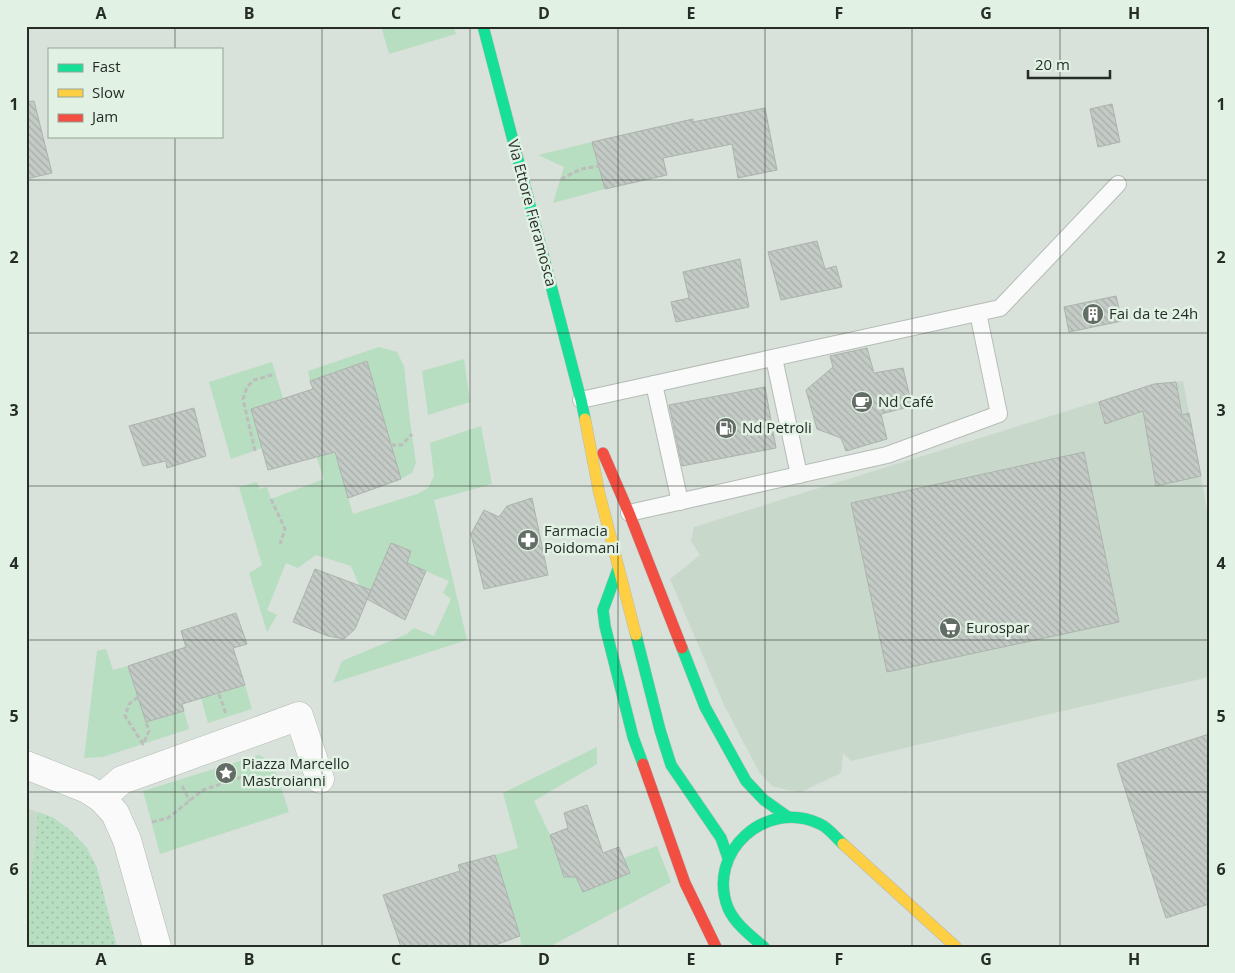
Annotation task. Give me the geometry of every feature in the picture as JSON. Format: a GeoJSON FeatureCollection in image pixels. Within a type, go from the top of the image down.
{"type":"FeatureCollection","features":[{"type":"Feature","properties":{"kind":"main road","name":"Via Ettore Fieramosca"},"geometry":{"type":"LineString","coordinates":[[483,26],[581,400]]}},
{"type":"Feature","properties":{"kind":"main road"},"geometry":{"type":"LineString","coordinates":[[581,400],[629,513],[705,707],[746,781],[764,800],[788,817]]}},
{"type":"Feature","properties":{"kind":"main road"},"geometry":{"type":"LineString","coordinates":[[581,400],[599,492],[660,730],[671,765],[720,838],[728,858]]}},
{"type":"Feature","properties":{"kind":"main road"},"geometry":{"type":"LineString","coordinates":[[618,569],[603,610],[605,626],[633,737],[686,883],[716,947]]}},
{"type":"Feature","properties":{"kind":"main road"},"geometry":{"type":"LineString","coordinates":[[764,947],[737,923],[728,907],[724,890],[725,872],[728,858],[740,840],[754,828],[770,820],[788,817],[805,819],[822,825],[956,947]]}},
{"type":"Feature","properties":{"kind":"street"},"geometry":{"type":"LineString","coordinates":[[101,798],[122,780],[299,716],[320,779]]}},
{"type":"Feature","properties":{"kind":"street"},"geometry":{"type":"LineString","coordinates":[[26,765],[87,789],[101,798],[115,813],[127,840],[157,947]]}},
{"type":"Feature","properties":{"kind":"lane"},"geometry":{"type":"LineString","coordinates":[[581,400],[1000,308],[1118,184]]}},
{"type":"Feature","properties":{"kind":"lane"},"geometry":{"type":"LineString","coordinates":[[629,513],[886,455],[998,414],[978,313]]}},
{"type":"Feature","properties":{"kind":"lane"},"geometry":{"type":"LineString","coordinates":[[774,358],[799,475]]}},
{"type":"Feature","properties":{"kind":"lane"},"geometry":{"type":"LineString","coordinates":[[654,384],[680,502]]}},
{"type":"Feature","properties":{"kind":"path"},"geometry":{"type":"LineString","coordinates":[[560,179],[581,169],[599,166]]}},
{"type":"Feature","properties":{"kind":"path"},"geometry":{"type":"LineString","coordinates":[[255,451],[244,399],[247,387],[254,380],[275,374]]}},
{"type":"Feature","properties":{"kind":"path"},"geometry":{"type":"LineString","coordinates":[[391,445],[402,445],[412,434]]}},
{"type":"Feature","properties":{"kind":"path"},"geometry":{"type":"LineString","coordinates":[[270,499],[285,529],[280,544]]}},
{"type":"Feature","properties":{"kind":"path"},"geometry":{"type":"LineString","coordinates":[[219,694],[227,717]]}},
{"type":"Feature","properties":{"kind":"path"},"geometry":{"type":"LineString","coordinates":[[138,697],[129,704],[125,716],[143,744],[148,731],[146,722]]}},
{"type":"Feature","properties":{"kind":"path"},"geometry":{"type":"LineString","coordinates":[[152,822],[168,818],[203,790],[242,777],[265,783],[278,777]]}},
{"type":"Feature","properties":{"kind":"path"},"geometry":{"type":"LineString","coordinates":[[178,781],[190,801]]}},
{"type":"Feature","properties":{"kind":"shaded area","name":"Eurospar"},"geometry":{"type":"Polygon","coordinates":[[[1183,381],[1209,521],[1209,677],[851,761],[843,753],[841,773],[801,792],[772,786],[759,772],[724,705],[670,579],[700,555],[691,541],[694,527],[1154,384],[1183,381]]]}},
{"type":"Feature","properties":{"kind":"shaded area"},"geometry":{"type":"Polygon","coordinates":[[[26,808],[38,812],[26,924],[26,808]]]}},
{"type":"Feature","properties":{"kind":"green space"},"geometry":{"type":"Polygon","coordinates":[[[381,26],[453,26],[456,34],[389,54],[381,26]]]}},
{"type":"Feature","properties":{"kind":"green space"},"geometry":{"type":"Polygon","coordinates":[[[592,142],[605,189],[553,203],[564,167],[538,155],[592,142]]]}},
{"type":"Feature","properties":{"kind":"green space"},"geometry":{"type":"Polygon","coordinates":[[[379,347],[397,352],[404,366],[416,463],[412,473],[401,479],[367,361],[310,381],[308,371],[379,347]]]}},
{"type":"Feature","properties":{"kind":"green space"},"geometry":{"type":"Polygon","coordinates":[[[464,359],[470,402],[428,415],[422,371],[464,359]]]}},
{"type":"Feature","properties":{"kind":"green space"},"geometry":{"type":"Polygon","coordinates":[[[272,362],[283,398],[251,409],[262,448],[231,459],[209,382],[272,362]]]}},
{"type":"Feature","properties":{"kind":"green space"},"geometry":{"type":"Polygon","coordinates":[[[481,426],[492,484],[434,500],[467,640],[333,683],[342,661],[407,634],[414,628],[434,636],[451,599],[443,593],[449,581],[407,563],[411,551],[391,543],[371,590],[359,585],[351,566],[316,555],[298,568],[286,563],[267,610],[277,615],[267,632],[249,573],[262,565],[239,487],[257,482],[260,489],[267,487],[271,499],[324,479],[314,450],[332,444],[353,514],[417,494],[428,488],[434,476],[430,443],[481,426]]]}},
{"type":"Feature","properties":{"kind":"green space"},"geometry":{"type":"Polygon","coordinates":[[[106,649],[113,670],[128,666],[146,722],[184,711],[189,729],[103,757],[84,758],[97,651],[106,649]]]}},
{"type":"Feature","properties":{"kind":"green space"},"geometry":{"type":"Polygon","coordinates":[[[209,685],[212,696],[245,685],[252,709],[208,723],[198,687],[209,685]]]}},
{"type":"Feature","properties":{"kind":"green space"},"geometry":{"type":"Polygon","coordinates":[[[597,747],[597,764],[534,801],[550,835],[564,877],[576,877],[583,892],[629,873],[624,858],[657,846],[671,882],[549,947],[516,947],[521,945],[520,936],[495,855],[518,848],[503,793],[597,747]]]}},
{"type":"Feature","properties":{"kind":"green space"},"geometry":{"type":"Polygon","coordinates":[[[259,755],[273,763],[289,812],[160,854],[143,791],[259,755]]]}},
{"type":"Feature","properties":{"kind":"green space"},"geometry":{"type":"Polygon","coordinates":[[[38,812],[54,818],[71,831],[87,848],[97,868],[117,947],[26,947],[26,924],[38,812]]]}},
{"type":"Feature","properties":{"kind":"building"},"geometry":{"type":"Polygon","coordinates":[[[34,101],[52,173],[26,179],[26,102],[34,101]]]}},
{"type":"Feature","properties":{"kind":"building"},"geometry":{"type":"Polygon","coordinates":[[[1112,104],[1120,142],[1098,147],[1090,109],[1112,104]]]}},
{"type":"Feature","properties":{"kind":"building"},"geometry":{"type":"Polygon","coordinates":[[[765,108],[777,170],[738,178],[732,144],[663,158],[667,175],[605,189],[592,142],[693,119],[693,122],[765,108]]]}},
{"type":"Feature","properties":{"kind":"building"},"geometry":{"type":"Polygon","coordinates":[[[817,241],[825,269],[836,266],[842,287],[781,300],[768,252],[817,241]]]}},
{"type":"Feature","properties":{"kind":"building"},"geometry":{"type":"Polygon","coordinates":[[[740,259],[749,307],[676,322],[671,302],[689,298],[683,272],[740,259]]]}},
{"type":"Feature","properties":{"kind":"building","name":"Fai da te 24h"},"geometry":{"type":"Polygon","coordinates":[[[1116,296],[1122,321],[1069,332],[1064,307],[1116,296]]]}},
{"type":"Feature","properties":{"kind":"building"},"geometry":{"type":"Polygon","coordinates":[[[867,348],[874,373],[903,368],[912,406],[881,414],[887,439],[846,451],[841,438],[817,429],[806,390],[833,367],[830,356],[867,348]]]}},
{"type":"Feature","properties":{"kind":"building"},"geometry":{"type":"Polygon","coordinates":[[[367,361],[401,479],[348,498],[335,452],[268,470],[251,409],[313,389],[310,381],[367,361]]]}},
{"type":"Feature","properties":{"kind":"building"},"geometry":{"type":"Polygon","coordinates":[[[1176,382],[1182,415],[1189,413],[1201,476],[1156,486],[1143,411],[1105,424],[1099,402],[1154,384],[1176,382]]]}},
{"type":"Feature","properties":{"kind":"building"},"geometry":{"type":"Polygon","coordinates":[[[765,387],[776,448],[682,466],[669,405],[765,387]]]}},
{"type":"Feature","properties":{"kind":"building"},"geometry":{"type":"Polygon","coordinates":[[[194,408],[206,456],[167,468],[166,461],[143,466],[129,426],[194,408]]]}},
{"type":"Feature","properties":{"kind":"building"},"geometry":{"type":"Polygon","coordinates":[[[1084,452],[1119,622],[887,672],[851,503],[1084,452]]]}},
{"type":"Feature","properties":{"kind":"building"},"geometry":{"type":"Polygon","coordinates":[[[532,498],[548,575],[484,589],[471,534],[484,510],[499,517],[507,506],[532,498]]]}},
{"type":"Feature","properties":{"kind":"building"},"geometry":{"type":"Polygon","coordinates":[[[391,543],[411,551],[407,563],[426,571],[405,620],[367,599],[391,543]]]}},
{"type":"Feature","properties":{"kind":"building"},"geometry":{"type":"Polygon","coordinates":[[[315,569],[371,590],[355,629],[344,639],[328,636],[293,622],[315,569]]]}},
{"type":"Feature","properties":{"kind":"building"},"geometry":{"type":"Polygon","coordinates":[[[236,613],[247,644],[233,648],[245,685],[182,704],[184,711],[146,722],[128,666],[186,647],[181,631],[236,613]]]}},
{"type":"Feature","properties":{"kind":"building"},"geometry":{"type":"Polygon","coordinates":[[[1209,734],[1209,904],[1166,918],[1117,764],[1209,734]]]}},
{"type":"Feature","properties":{"kind":"building"},"geometry":{"type":"Polygon","coordinates":[[[587,805],[603,853],[619,847],[630,873],[583,892],[576,877],[564,877],[550,835],[568,828],[564,813],[587,805]]]}},
{"type":"Feature","properties":{"kind":"building"},"geometry":{"type":"Polygon","coordinates":[[[495,855],[520,936],[490,947],[401,947],[383,895],[460,871],[458,865],[495,855]]]}},
{"type":"Feature","properties":{"kind":"traffic: fast"},"geometry":{"type":"LineString","coordinates":[[483,26],[585,419]]}},
{"type":"Feature","properties":{"kind":"traffic: fast"},"geometry":{"type":"LineString","coordinates":[[618,569],[603,610],[605,626],[633,737],[643,764]]}},
{"type":"Feature","properties":{"kind":"traffic: fast"},"geometry":{"type":"LineString","coordinates":[[636,635],[660,730],[671,765],[721,838],[728,858]]}},
{"type":"Feature","properties":{"kind":"traffic: fast"},"geometry":{"type":"LineString","coordinates":[[682,648],[705,707],[746,781],[764,800],[788,817]]}},
{"type":"Feature","properties":{"kind":"traffic: fast"},"geometry":{"type":"LineString","coordinates":[[764,947],[739,924],[728,908],[723,887],[726,868],[733,850],[746,835],[761,824],[780,818],[800,818],[820,824],[843,844]]}},
{"type":"Feature","properties":{"kind":"traffic: slow"},"geometry":{"type":"LineString","coordinates":[[585,419],[599,492],[636,635]]}},
{"type":"Feature","properties":{"kind":"traffic: slow"},"geometry":{"type":"LineString","coordinates":[[843,844],[956,947]]}},
{"type":"Feature","properties":{"kind":"traffic: jam"},"geometry":{"type":"LineString","coordinates":[[603,453],[629,513],[682,648]]}},
{"type":"Feature","properties":{"kind":"traffic: jam"},"geometry":{"type":"LineString","coordinates":[[643,764],[685,883],[716,947]]}},
{"type":"Feature","properties":{"kind":"place","name":"Fai da te 24h"},"geometry":{"type":"Point","coordinates":[1093,314]}},
{"type":"Feature","properties":{"kind":"place","name":"Nd Café"},"geometry":{"type":"Point","coordinates":[862,402]}},
{"type":"Feature","properties":{"kind":"place","name":"Nd Petroli"},"geometry":{"type":"Point","coordinates":[726,428]}},
{"type":"Feature","properties":{"kind":"place","name":"Farmacia Poidomani"},"geometry":{"type":"Point","coordinates":[528,540]}},
{"type":"Feature","properties":{"kind":"place","name":"Eurospar"},"geometry":{"type":"Point","coordinates":[950,628]}},
{"type":"Feature","properties":{"kind":"place","name":"Piazza Marcello Mastroianni"},"geometry":{"type":"Point","coordinates":[226,773]}}]}
